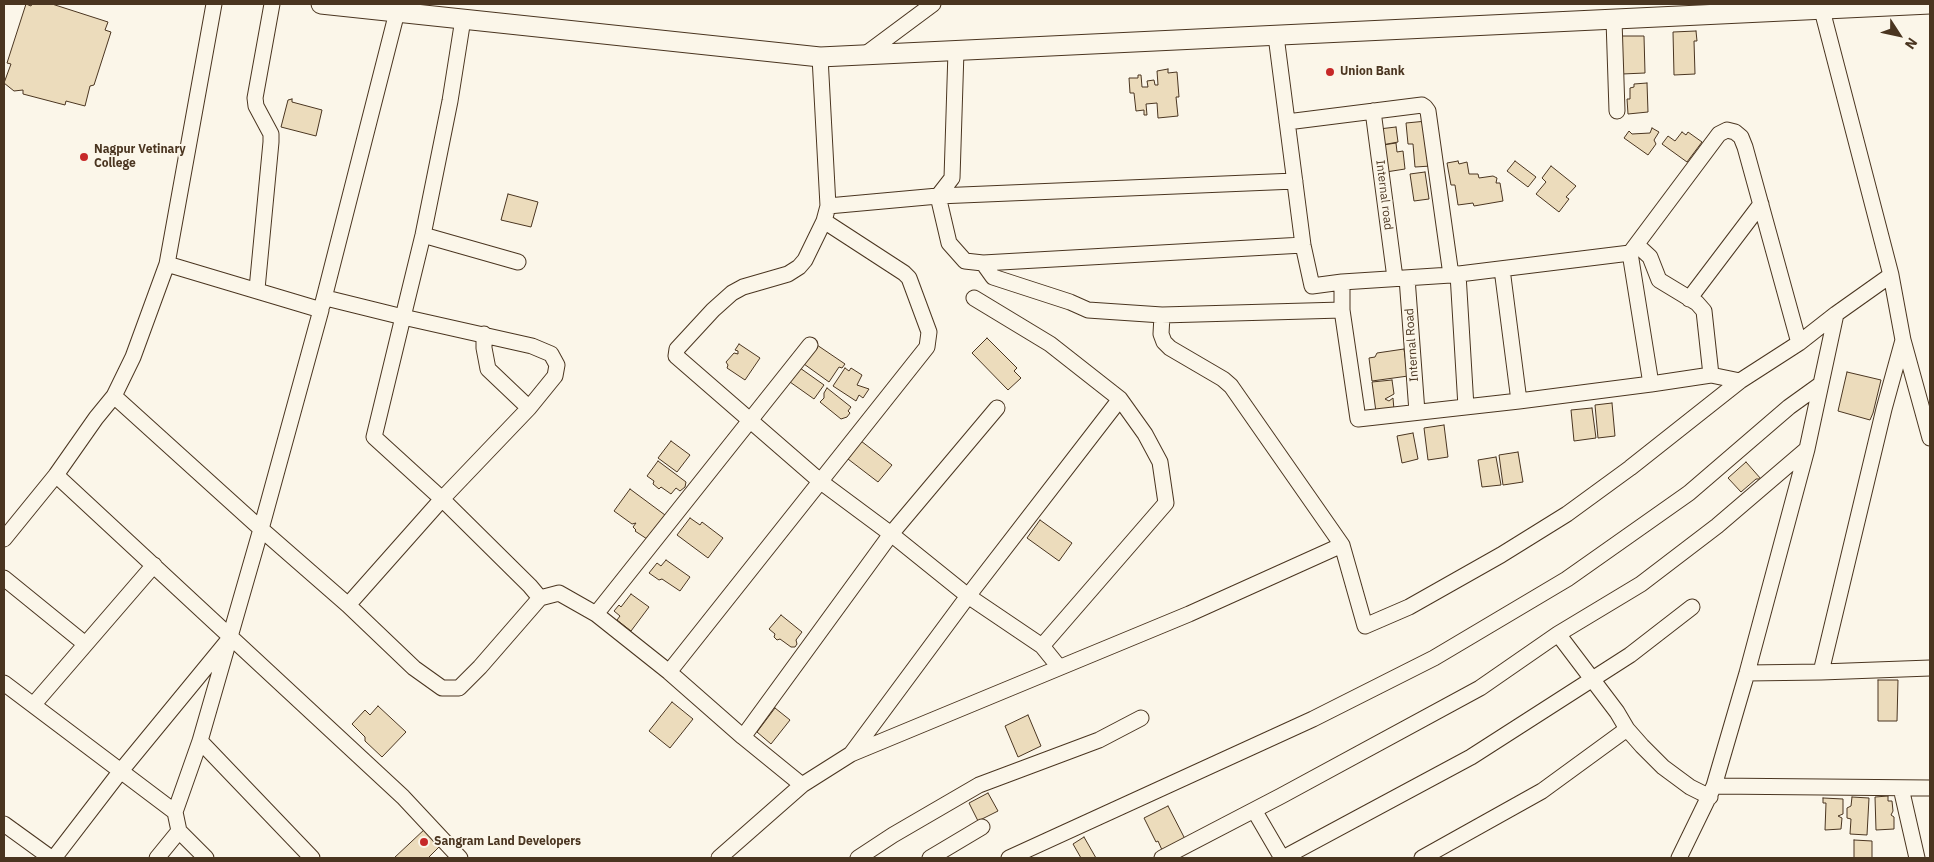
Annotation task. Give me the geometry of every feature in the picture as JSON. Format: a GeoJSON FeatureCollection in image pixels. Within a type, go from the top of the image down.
{"type":"FeatureCollection","features":[{"type":"Feature","properties":{"kind":"street"},"geometry":{"type":"LineString","coordinates":[[4,539],[56,475],[114,396],[133,357],[167,264],[214,4]]}},
{"type":"Feature","properties":{"kind":"street"},"geometry":{"type":"LineString","coordinates":[[257,289],[271,134],[256,106],[255,98],[272,4]]}},
{"type":"Feature","properties":{"kind":"street"},"geometry":{"type":"LineString","coordinates":[[321,4],[820,58],[1614,20],[1822,7],[1930,4]]}},
{"type":"Feature","properties":{"kind":"street"},"geometry":{"type":"LineString","coordinates":[[863,56],[932,4]]}},
{"type":"Feature","properties":{"kind":"street"},"geometry":{"type":"LineString","coordinates":[[1822,7],[1891,275],[1903,340],[1930,438]]}},
{"type":"Feature","properties":{"kind":"street"},"geometry":{"type":"LineString","coordinates":[[206,858],[179,831],[175,812],[200,741],[262,529],[323,304],[397,12]]}},
{"type":"Feature","properties":{"kind":"street"},"geometry":{"type":"LineString","coordinates":[[462,19],[450,101],[423,235],[374,437],[442,500],[540,598]]}},
{"type":"Feature","properties":{"kind":"street"},"geometry":{"type":"LineString","coordinates":[[1614,20],[1617,111]]}},
{"type":"Feature","properties":{"kind":"street"},"geometry":{"type":"LineString","coordinates":[[1276,36],[1303,245],[1312,286],[1342,282],[1454,275],[1634,249],[1650,257],[1658,280],[1701,306],[1704,311],[1712,375]]}},
{"type":"Feature","properties":{"kind":"street"},"geometry":{"type":"LineString","coordinates":[[938,196],[952,178],[956,51]]}},
{"type":"Feature","properties":{"kind":"street"},"geometry":{"type":"LineString","coordinates":[[820,58],[828,206],[824,221],[805,260],[799,267],[788,274],[743,287],[732,293],[713,310],[677,349],[676,356],[821,482],[892,534],[968,596],[1042,646],[1059,667]]}},
{"type":"Feature","properties":{"kind":"street"},"geometry":{"type":"LineString","coordinates":[[1287,122],[1422,105],[1428,111],[1454,275],[1466,407]]}},
{"type":"Feature","properties":{"kind":"street","name":"Internal road"},"geometry":{"type":"LineString","coordinates":[[1373,111],[1401,278]]}},
{"type":"Feature","properties":{"kind":"street"},"geometry":{"type":"LineString","coordinates":[[1651,384],[1634,249],[1719,134],[1726,130],[1735,132],[1741,137],[1746,147],[1799,344]]}},
{"type":"Feature","properties":{"kind":"street"},"geometry":{"type":"LineString","coordinates":[[828,206],[938,196],[1295,181]]}},
{"type":"Feature","properties":{"kind":"street"},"geometry":{"type":"LineString","coordinates":[[938,196],[949,243],[965,261],[983,262],[1303,245]]}},
{"type":"Feature","properties":{"kind":"street"},"geometry":{"type":"LineString","coordinates":[[1688,298],[1761,204]]}},
{"type":"Feature","properties":{"kind":"street"},"geometry":{"type":"LineString","coordinates":[[669,672],[927,347],[928,332],[909,278],[824,221]]}},
{"type":"Feature","properties":{"kind":"street"},"geometry":{"type":"LineString","coordinates":[[423,235],[518,262]]}},
{"type":"Feature","properties":{"kind":"street"},"geometry":{"type":"LineString","coordinates":[[983,262],[993,277],[1070,302],[1088,310],[1162,315],[1342,310]]}},
{"type":"Feature","properties":{"kind":"street"},"geometry":{"type":"LineString","coordinates":[[167,264],[257,289],[323,304],[402,317],[532,346],[551,354],[557,364],[555,376],[529,408],[442,500],[348,605]]}},
{"type":"Feature","properties":{"kind":"street"},"geometry":{"type":"LineString","coordinates":[[1502,269],[1519,401]]}},
{"type":"Feature","properties":{"kind":"street"},"geometry":{"type":"LineString","coordinates":[[1162,315],[1161,334],[1164,342],[1170,348],[1223,378],[1232,386],[1342,546],[1365,626],[1409,607],[1501,555],[1567,514],[1630,468],[1740,381],[1799,344],[1836,314],[1891,275]]}},
{"type":"Feature","properties":{"kind":"street","name":"Internal Road"},"geometry":{"type":"LineString","coordinates":[[1401,278],[1417,412]]}},
{"type":"Feature","properties":{"kind":"street"},"geometry":{"type":"LineString","coordinates":[[1342,282],[1342,310],[1358,418],[1519,401],[1712,375],[1740,381]]}},
{"type":"Feature","properties":{"kind":"street"},"geometry":{"type":"LineString","coordinates":[[974,298],[1050,344],[1120,399],[1146,434],[1160,462],[1166,503],[1042,646]]}},
{"type":"Feature","properties":{"kind":"street"},"geometry":{"type":"LineString","coordinates":[[1679,858],[1712,792],[1748,673],[1807,449],[1836,314]]}},
{"type":"Feature","properties":{"kind":"street"},"geometry":{"type":"LineString","coordinates":[[484,334],[484,348],[488,369],[529,408]]}},
{"type":"Feature","properties":{"kind":"street"},"geometry":{"type":"LineString","coordinates":[[1821,672],[1884,409],[1903,340]]}},
{"type":"Feature","properties":{"kind":"street"},"geometry":{"type":"LineString","coordinates":[[596,614],[810,345]]}},
{"type":"Feature","properties":{"kind":"street"},"geometry":{"type":"LineString","coordinates":[[1009,858],[1304,723],[1434,658],[1568,579],[1689,493],[1789,407],[1822,384]]}},
{"type":"Feature","properties":{"kind":"street"},"geometry":{"type":"LineString","coordinates":[[114,396],[348,605],[414,668],[442,688],[459,688],[500,646],[540,598],[559,593],[596,614],[669,672],[743,737],[802,785]]}},
{"type":"Feature","properties":{"kind":"street"},"geometry":{"type":"LineString","coordinates":[[851,754],[968,596],[1120,399]]}},
{"type":"Feature","properties":{"kind":"street"},"geometry":{"type":"LineString","coordinates":[[743,737],[892,534],[997,408]]}},
{"type":"Feature","properties":{"kind":"street"},"geometry":{"type":"LineString","coordinates":[[1162,858],[1186,853],[1254,810],[1480,688],[1558,634],[1640,584],[1717,526],[1807,449]]}},
{"type":"Feature","properties":{"kind":"street"},"geometry":{"type":"LineString","coordinates":[[56,475],[403,798],[460,858]]}},
{"type":"Feature","properties":{"kind":"street"},"geometry":{"type":"LineString","coordinates":[[719,858],[802,785],[851,754],[1188,614],[1342,546]]}},
{"type":"Feature","properties":{"kind":"street"},"geometry":{"type":"LineString","coordinates":[[34,704],[84,643],[154,565]]}},
{"type":"Feature","properties":{"kind":"street"},"geometry":{"type":"LineString","coordinates":[[4,578],[84,643]]}},
{"type":"Feature","properties":{"kind":"street"},"geometry":{"type":"LineString","coordinates":[[1254,810],[1283,858],[1471,757],[1630,655],[1692,607]]}},
{"type":"Feature","properties":{"kind":"street"},"geometry":{"type":"LineString","coordinates":[[1558,634],[1617,712],[1627,729],[1663,767],[1690,787],[1712,792],[1930,788]]}},
{"type":"Feature","properties":{"kind":"street"},"geometry":{"type":"LineString","coordinates":[[4,824],[52,858],[230,638]]}},
{"type":"Feature","properties":{"kind":"street"},"geometry":{"type":"LineString","coordinates":[[1748,673],[1930,668]]}},
{"type":"Feature","properties":{"kind":"street"},"geometry":{"type":"LineString","coordinates":[[4,682],[175,812]]}},
{"type":"Feature","properties":{"kind":"street"},"geometry":{"type":"LineString","coordinates":[[858,858],[893,835],[979,785],[1099,740],[1141,718]]}},
{"type":"Feature","properties":{"kind":"street"},"geometry":{"type":"LineString","coordinates":[[1422,858],[1542,791],[1627,729]]}},
{"type":"Feature","properties":{"kind":"street"},"geometry":{"type":"LineString","coordinates":[[200,741],[312,858]]}},
{"type":"Feature","properties":{"kind":"street"},"geometry":{"type":"LineString","coordinates":[[1901,788],[1917,858]]}},
{"type":"Feature","properties":{"kind":"street"},"geometry":{"type":"LineString","coordinates":[[930,858],[982,827]]}},
{"type":"Feature","properties":{"kind":"street"},"geometry":{"type":"LineString","coordinates":[[157,858],[179,831]]}},
{"type":"Feature","properties":{"kind":"building"},"geometry":{"type":"Polygon","coordinates":[[[26,4],[31,6],[32,4],[52,4],[108,22],[105,30],[111,32],[94,85],[90,86],[85,106],[66,101],[65,105],[23,94],[23,90],[14,91],[4,83],[11,64],[7,63],[26,4]]]}},
{"type":"Feature","properties":{"kind":"building"},"geometry":{"type":"Polygon","coordinates":[[[1696,31],[1697,41],[1694,41],[1695,74],[1674,75],[1673,32],[1696,31]]]}},
{"type":"Feature","properties":{"kind":"building"},"geometry":{"type":"Polygon","coordinates":[[[1621,36],[1644,36],[1645,73],[1622,74],[1621,36]]]}},
{"type":"Feature","properties":{"kind":"building"},"geometry":{"type":"Polygon","coordinates":[[[1168,69],[1168,73],[1177,72],[1179,97],[1176,97],[1178,116],[1158,118],[1157,103],[1146,104],[1147,115],[1144,115],[1144,110],[1136,111],[1134,93],[1130,93],[1129,78],[1138,78],[1138,75],[1141,75],[1142,87],[1148,87],[1147,81],[1154,80],[1155,85],[1158,85],[1157,71],[1168,69]]]}},
{"type":"Feature","properties":{"kind":"building"},"geometry":{"type":"Polygon","coordinates":[[[1647,83],[1648,112],[1628,114],[1627,99],[1630,99],[1630,88],[1634,87],[1634,84],[1647,83]]]}},
{"type":"Feature","properties":{"kind":"building"},"geometry":{"type":"Polygon","coordinates":[[[292,99],[292,102],[322,110],[316,136],[281,127],[288,100],[292,99]]]}},
{"type":"Feature","properties":{"kind":"building"},"geometry":{"type":"Polygon","coordinates":[[[1427,121],[1431,166],[1415,167],[1413,144],[1408,144],[1406,123],[1427,121]]]}},
{"type":"Feature","properties":{"kind":"building"},"geometry":{"type":"Polygon","coordinates":[[[1396,127],[1398,142],[1382,145],[1379,129],[1396,127]]]}},
{"type":"Feature","properties":{"kind":"building"},"geometry":{"type":"Polygon","coordinates":[[[1652,128],[1659,132],[1654,140],[1656,144],[1648,155],[1624,138],[1629,131],[1632,134],[1650,133],[1652,128]]]}},
{"type":"Feature","properties":{"kind":"building"},"geometry":{"type":"Polygon","coordinates":[[[1682,132],[1686,135],[1688,132],[1702,142],[1687,162],[1662,144],[1668,136],[1675,141],[1682,132]]]}},
{"type":"Feature","properties":{"kind":"building"},"geometry":{"type":"Polygon","coordinates":[[[1396,143],[1397,152],[1403,151],[1405,169],[1386,172],[1383,145],[1396,143]]]}},
{"type":"Feature","properties":{"kind":"building"},"geometry":{"type":"Polygon","coordinates":[[[1458,161],[1459,164],[1467,162],[1469,174],[1478,174],[1479,178],[1493,176],[1497,178],[1496,183],[1500,183],[1503,201],[1474,206],[1473,203],[1458,205],[1455,185],[1451,185],[1447,163],[1458,161]]]}},
{"type":"Feature","properties":{"kind":"building"},"geometry":{"type":"Polygon","coordinates":[[[1515,161],[1536,177],[1528,187],[1507,171],[1515,161]]]}},
{"type":"Feature","properties":{"kind":"building"},"geometry":{"type":"Polygon","coordinates":[[[1551,166],[1576,186],[1566,197],[1569,199],[1559,212],[1536,194],[1546,182],[1542,178],[1551,166]]]}},
{"type":"Feature","properties":{"kind":"building"},"geometry":{"type":"Polygon","coordinates":[[[1425,172],[1429,199],[1414,201],[1410,174],[1425,172]]]}},
{"type":"Feature","properties":{"kind":"building"},"geometry":{"type":"Polygon","coordinates":[[[508,194],[538,202],[531,227],[501,220],[508,194]]]}},
{"type":"Feature","properties":{"kind":"building"},"geometry":{"type":"Polygon","coordinates":[[[987,338],[1017,368],[1014,371],[1021,378],[1008,390],[972,353],[987,338]]]}},
{"type":"Feature","properties":{"kind":"building"},"geometry":{"type":"Polygon","coordinates":[[[739,344],[760,358],[745,380],[727,368],[726,362],[734,353],[738,354],[738,351],[735,350],[739,344]]]}},
{"type":"Feature","properties":{"kind":"building"},"geometry":{"type":"Polygon","coordinates":[[[817,345],[845,364],[842,368],[839,367],[829,382],[804,364],[817,345]]]}},
{"type":"Feature","properties":{"kind":"building"},"geometry":{"type":"Polygon","coordinates":[[[1404,349],[1408,376],[1372,381],[1369,358],[1375,357],[1377,353],[1404,349]]]}},
{"type":"Feature","properties":{"kind":"building"},"geometry":{"type":"Polygon","coordinates":[[[800,368],[824,385],[814,399],[790,382],[800,368]]]}},
{"type":"Feature","properties":{"kind":"building"},"geometry":{"type":"Polygon","coordinates":[[[845,368],[849,371],[851,368],[862,375],[857,385],[869,389],[863,398],[859,395],[856,401],[833,386],[845,368]]]}},
{"type":"Feature","properties":{"kind":"building"},"geometry":{"type":"Polygon","coordinates":[[[1847,372],[1881,380],[1870,420],[1838,411],[1847,372]]]}},
{"type":"Feature","properties":{"kind":"building"},"geometry":{"type":"Polygon","coordinates":[[[1392,380],[1394,394],[1385,399],[1389,401],[1393,398],[1394,410],[1376,412],[1372,382],[1392,380]]]}},
{"type":"Feature","properties":{"kind":"building"},"geometry":{"type":"Polygon","coordinates":[[[827,388],[851,407],[847,417],[841,419],[820,402],[824,398],[827,388]]]}},
{"type":"Feature","properties":{"kind":"building"},"geometry":{"type":"Polygon","coordinates":[[[1612,403],[1615,436],[1598,438],[1595,405],[1612,403]]]}},
{"type":"Feature","properties":{"kind":"building"},"geometry":{"type":"Polygon","coordinates":[[[1592,408],[1596,438],[1574,441],[1571,410],[1592,408]]]}},
{"type":"Feature","properties":{"kind":"building"},"geometry":{"type":"Polygon","coordinates":[[[1444,425],[1448,457],[1428,460],[1424,428],[1444,425]]]}},
{"type":"Feature","properties":{"kind":"building"},"geometry":{"type":"Polygon","coordinates":[[[1413,433],[1418,459],[1402,463],[1397,436],[1413,433]]]}},
{"type":"Feature","properties":{"kind":"building"},"geometry":{"type":"Polygon","coordinates":[[[671,441],[690,455],[677,472],[658,458],[671,441]]]}},
{"type":"Feature","properties":{"kind":"building"},"geometry":{"type":"Polygon","coordinates":[[[861,441],[892,465],[878,482],[848,459],[861,441]]]}},
{"type":"Feature","properties":{"kind":"building"},"geometry":{"type":"Polygon","coordinates":[[[1518,452],[1523,482],[1503,485],[1499,455],[1518,452]]]}},
{"type":"Feature","properties":{"kind":"building"},"geometry":{"type":"Polygon","coordinates":[[[1496,457],[1501,485],[1482,487],[1478,460],[1496,457]]]}},
{"type":"Feature","properties":{"kind":"building"},"geometry":{"type":"Polygon","coordinates":[[[658,461],[686,482],[685,487],[680,491],[676,488],[671,494],[653,484],[654,481],[647,476],[658,461]]]}},
{"type":"Feature","properties":{"kind":"building"},"geometry":{"type":"Polygon","coordinates":[[[1746,462],[1761,479],[1756,479],[1741,492],[1728,478],[1746,462]]]}},
{"type":"Feature","properties":{"kind":"building"},"geometry":{"type":"Polygon","coordinates":[[[630,489],[665,515],[647,539],[635,531],[633,527],[636,523],[632,524],[614,511],[630,489]]]}},
{"type":"Feature","properties":{"kind":"building"},"geometry":{"type":"Polygon","coordinates":[[[690,518],[700,525],[702,522],[723,538],[708,558],[677,535],[690,518]]]}},
{"type":"Feature","properties":{"kind":"building"},"geometry":{"type":"Polygon","coordinates":[[[1040,520],[1072,543],[1059,561],[1027,538],[1040,520]]]}},
{"type":"Feature","properties":{"kind":"building"},"geometry":{"type":"Polygon","coordinates":[[[666,560],[690,577],[680,591],[649,573],[657,563],[661,566],[666,560]]]}},
{"type":"Feature","properties":{"kind":"building"},"geometry":{"type":"Polygon","coordinates":[[[631,594],[649,607],[631,631],[617,620],[620,616],[614,611],[619,605],[621,607],[631,594]]]}},
{"type":"Feature","properties":{"kind":"building"},"geometry":{"type":"Polygon","coordinates":[[[781,615],[802,632],[796,640],[797,644],[795,647],[791,647],[780,639],[777,640],[774,637],[775,634],[769,629],[781,615]]]}},
{"type":"Feature","properties":{"kind":"building"},"geometry":{"type":"Polygon","coordinates":[[[1878,680],[1898,680],[1897,721],[1878,721],[1878,680]]]}},
{"type":"Feature","properties":{"kind":"building"},"geometry":{"type":"Polygon","coordinates":[[[672,702],[693,719],[670,748],[649,731],[672,702]]]}},
{"type":"Feature","properties":{"kind":"building"},"geometry":{"type":"Polygon","coordinates":[[[378,706],[406,732],[382,757],[365,741],[365,737],[352,724],[365,710],[370,715],[378,706]]]}},
{"type":"Feature","properties":{"kind":"building"},"geometry":{"type":"Polygon","coordinates":[[[775,708],[790,720],[771,744],[757,732],[775,708]]]}},
{"type":"Feature","properties":{"kind":"building"},"geometry":{"type":"Polygon","coordinates":[[[1028,715],[1041,746],[1018,757],[1005,726],[1028,715]]]}},
{"type":"Feature","properties":{"kind":"building"},"geometry":{"type":"Polygon","coordinates":[[[988,793],[998,811],[978,821],[969,803],[988,793]]]}},
{"type":"Feature","properties":{"kind":"building"},"geometry":{"type":"Polygon","coordinates":[[[1888,796],[1888,801],[1892,801],[1893,811],[1891,815],[1894,817],[1894,829],[1876,830],[1875,797],[1888,796]]]}},
{"type":"Feature","properties":{"kind":"building"},"geometry":{"type":"Polygon","coordinates":[[[1852,797],[1869,798],[1867,835],[1850,834],[1851,819],[1847,818],[1847,808],[1851,806],[1852,797]]]}},
{"type":"Feature","properties":{"kind":"building"},"geometry":{"type":"Polygon","coordinates":[[[1823,798],[1843,799],[1843,814],[1838,816],[1842,818],[1841,829],[1825,830],[1826,803],[1823,803],[1823,798]]]}},
{"type":"Feature","properties":{"kind":"building"},"geometry":{"type":"Polygon","coordinates":[[[1168,806],[1185,839],[1162,850],[1144,818],[1168,806]]]}},
{"type":"Feature","properties":{"kind":"building","name":"Sangram Land Developers"},"geometry":{"type":"Polygon","coordinates":[[[426,828],[440,846],[428,858],[394,858],[426,828]]]}},
{"type":"Feature","properties":{"kind":"building"},"geometry":{"type":"Polygon","coordinates":[[[1084,837],[1096,858],[1081,858],[1073,844],[1084,837]]]}},
{"type":"Feature","properties":{"kind":"building"},"geometry":{"type":"Polygon","coordinates":[[[1854,840],[1872,841],[1872,858],[1854,858],[1854,840]]]}},
{"type":"Feature","properties":{"kind":"place","name":"Union Bank"},"geometry":{"type":"Point","coordinates":[1330,72]}},
{"type":"Feature","properties":{"kind":"place","name":"Nagpur Vetinary College"},"geometry":{"type":"Point","coordinates":[84,157]}},
{"type":"Feature","properties":{"kind":"place","name":"Sangram Land Developers"},"geometry":{"type":"Point","coordinates":[424,842]}}]}
